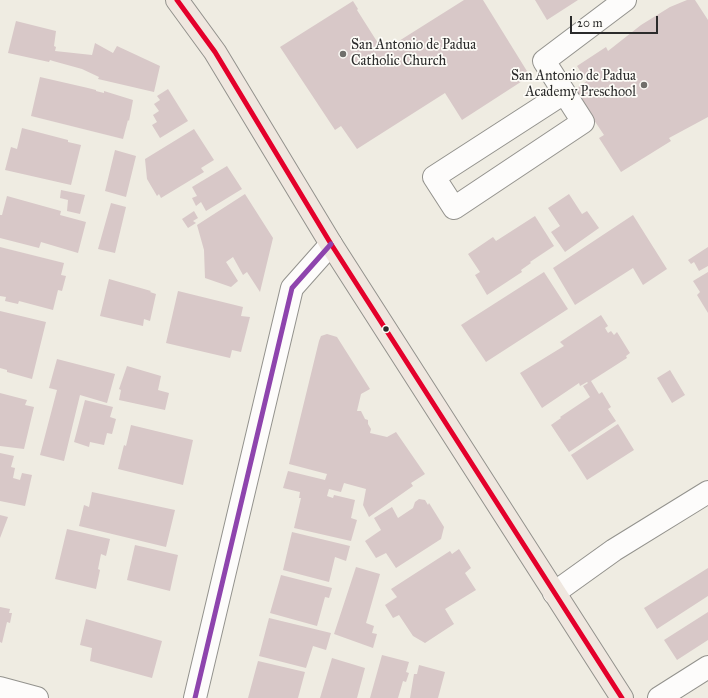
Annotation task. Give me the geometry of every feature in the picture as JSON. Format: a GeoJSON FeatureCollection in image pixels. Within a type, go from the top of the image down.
{"type":"FeatureCollection","features":[{"type":"Feature","properties":{"kind":"main road"},"geometry":{"type":"LineString","coordinates":[[177,0],[215,52],[331,244],[622,698]]}},
{"type":"Feature","properties":{"kind":"street"},"geometry":{"type":"LineString","coordinates":[[564,93],[434,177],[454,208],[583,122],[544,61],[625,0]]}},
{"type":"Feature","properties":{"kind":"street"},"geometry":{"type":"LineString","coordinates":[[195,698],[292,288],[331,244]]}},
{"type":"Feature","properties":{"kind":"street"},"geometry":{"type":"LineString","coordinates":[[554,593],[614,550],[708,492]]}},
{"type":"Feature","properties":{"kind":"street"},"geometry":{"type":"LineString","coordinates":[[659,698],[708,667]]}},
{"type":"Feature","properties":{"kind":"street"},"geometry":{"type":"LineString","coordinates":[[0,688],[37,698]]}},
{"type":"Feature","properties":{"kind":"building"},"geometry":{"type":"Polygon","coordinates":[[[464,0],[483,0],[530,76],[462,120],[445,93],[357,149],[341,126],[335,130],[280,47],[353,1],[358,9],[357,10],[383,51],[464,0]]]}},
{"type":"Feature","properties":{"kind":"building"},"geometry":{"type":"Polygon","coordinates":[[[535,0],[578,0],[547,20],[535,0]]]}},
{"type":"Feature","properties":{"kind":"building","name":"San Antonio de Padua Academy Preschool"},"geometry":{"type":"Polygon","coordinates":[[[687,0],[695,0],[708,20],[708,117],[669,138],[671,141],[621,172],[599,138],[604,135],[574,90],[587,81],[577,66],[606,47],[608,51],[641,25],[670,7],[687,0]]]}},
{"type":"Feature","properties":{"kind":"building"},"geometry":{"type":"Polygon","coordinates":[[[16,21],[56,31],[54,46],[56,47],[55,51],[92,55],[95,43],[113,53],[117,46],[160,66],[154,92],[98,79],[99,77],[82,69],[50,60],[49,62],[8,53],[16,21]]]}},
{"type":"Feature","properties":{"kind":"building"},"geometry":{"type":"Polygon","coordinates":[[[40,77],[104,93],[104,91],[133,100],[129,121],[128,120],[123,139],[31,116],[40,77]]]}},
{"type":"Feature","properties":{"kind":"building"},"geometry":{"type":"Polygon","coordinates":[[[168,89],[188,121],[160,138],[152,125],[157,122],[153,115],[159,111],[154,104],[160,100],[157,96],[168,89]]]}},
{"type":"Feature","properties":{"kind":"building"},"geometry":{"type":"Polygon","coordinates":[[[22,128],[68,140],[68,142],[81,145],[71,185],[5,170],[11,147],[17,149],[22,128]]]}},
{"type":"Feature","properties":{"kind":"building"},"geometry":{"type":"Polygon","coordinates":[[[194,129],[214,160],[201,168],[204,172],[161,198],[159,194],[157,196],[147,179],[145,159],[194,129]]]}},
{"type":"Feature","properties":{"kind":"building"},"geometry":{"type":"Polygon","coordinates":[[[115,150],[136,156],[126,197],[105,191],[115,150]]]}},
{"type":"Feature","properties":{"kind":"building"},"geometry":{"type":"Polygon","coordinates":[[[227,166],[242,189],[206,211],[201,202],[196,206],[192,198],[197,196],[192,187],[227,166]]]}},
{"type":"Feature","properties":{"kind":"building"},"geometry":{"type":"Polygon","coordinates":[[[61,190],[85,195],[80,214],[67,211],[68,200],[60,198],[61,190]]]}},
{"type":"Feature","properties":{"kind":"building"},"geometry":{"type":"Polygon","coordinates":[[[245,194],[273,238],[260,292],[247,272],[243,275],[233,257],[226,262],[238,281],[231,287],[205,278],[204,250],[197,225],[245,194]]]}},
{"type":"Feature","properties":{"kind":"building"},"geometry":{"type":"Polygon","coordinates":[[[569,194],[582,214],[587,211],[599,228],[565,252],[551,232],[560,226],[548,208],[569,194]]]}},
{"type":"Feature","properties":{"kind":"building"},"geometry":{"type":"Polygon","coordinates":[[[7,196],[61,211],[60,215],[86,222],[78,253],[41,242],[39,248],[0,238],[0,215],[2,215],[7,196]]]}},
{"type":"Feature","properties":{"kind":"building"},"geometry":{"type":"Polygon","coordinates":[[[111,203],[126,207],[115,253],[98,249],[111,203]]]}},
{"type":"Feature","properties":{"kind":"building"},"geometry":{"type":"Polygon","coordinates":[[[194,211],[198,218],[193,221],[196,223],[188,228],[182,219],[194,211]]]}},
{"type":"Feature","properties":{"kind":"building"},"geometry":{"type":"Polygon","coordinates":[[[633,215],[667,269],[643,285],[633,268],[575,305],[553,268],[633,215]]]}},
{"type":"Feature","properties":{"kind":"building"},"geometry":{"type":"Polygon","coordinates":[[[535,216],[554,246],[530,262],[531,263],[521,270],[522,272],[487,295],[475,275],[480,272],[468,254],[493,237],[496,241],[535,216]]]}},
{"type":"Feature","properties":{"kind":"building"},"geometry":{"type":"Polygon","coordinates":[[[0,247],[64,263],[61,275],[66,276],[62,291],[58,290],[53,310],[19,301],[18,304],[5,301],[6,297],[0,296],[0,247]]]}},
{"type":"Feature","properties":{"kind":"building"},"geometry":{"type":"Polygon","coordinates":[[[708,247],[708,266],[699,271],[694,262],[691,264],[688,260],[708,247]]]}},
{"type":"Feature","properties":{"kind":"building"},"geometry":{"type":"Polygon","coordinates":[[[544,272],[568,309],[486,362],[461,325],[544,272]]]}},
{"type":"Feature","properties":{"kind":"building"},"geometry":{"type":"Polygon","coordinates":[[[708,272],[708,313],[697,295],[700,292],[693,281],[708,272]]]}},
{"type":"Feature","properties":{"kind":"building"},"geometry":{"type":"Polygon","coordinates":[[[109,279],[151,291],[150,292],[156,294],[150,321],[144,319],[143,326],[100,316],[109,279]]]}},
{"type":"Feature","properties":{"kind":"building"},"geometry":{"type":"Polygon","coordinates":[[[178,291],[243,307],[241,316],[250,317],[241,352],[232,350],[230,358],[166,343],[178,291]]]}},
{"type":"Feature","properties":{"kind":"building"},"geometry":{"type":"Polygon","coordinates":[[[0,311],[46,322],[32,379],[7,372],[7,370],[0,368],[0,311]]]}},
{"type":"Feature","properties":{"kind":"building"},"geometry":{"type":"Polygon","coordinates":[[[601,315],[608,326],[605,328],[608,333],[611,331],[614,335],[617,332],[630,353],[626,356],[627,358],[591,381],[599,394],[602,392],[611,407],[608,409],[616,421],[569,452],[551,425],[561,418],[560,417],[590,397],[583,386],[588,383],[587,382],[580,386],[579,383],[542,408],[520,373],[564,346],[560,342],[601,315]]]}},
{"type":"Feature","properties":{"kind":"building"},"geometry":{"type":"Polygon","coordinates":[[[327,334],[337,337],[370,389],[361,394],[357,411],[361,411],[365,419],[368,420],[368,424],[371,429],[370,433],[387,437],[396,432],[425,474],[411,483],[413,486],[369,517],[363,505],[366,489],[344,483],[341,492],[329,489],[327,496],[333,498],[334,495],[355,500],[351,518],[357,520],[351,541],[294,528],[301,498],[299,498],[300,492],[283,488],[288,471],[325,480],[327,474],[289,464],[319,341],[321,336],[327,334]]]}},
{"type":"Feature","properties":{"kind":"building"},"geometry":{"type":"Polygon","coordinates":[[[57,359],[115,374],[107,403],[80,395],[64,461],[40,455],[57,390],[49,388],[57,359]]]}},
{"type":"Feature","properties":{"kind":"building"},"geometry":{"type":"Polygon","coordinates":[[[127,366],[161,376],[158,390],[169,393],[165,410],[119,400],[121,390],[119,389],[127,366]]]}},
{"type":"Feature","properties":{"kind":"building"},"geometry":{"type":"Polygon","coordinates":[[[670,370],[685,395],[672,403],[657,378],[670,370]]]}},
{"type":"Feature","properties":{"kind":"building"},"geometry":{"type":"Polygon","coordinates":[[[0,393],[27,400],[25,405],[34,407],[24,449],[0,446],[0,393]]]}},
{"type":"Feature","properties":{"kind":"building"},"geometry":{"type":"Polygon","coordinates":[[[85,400],[113,407],[110,417],[116,419],[112,434],[107,433],[104,445],[90,442],[89,447],[74,442],[85,400]]]}},
{"type":"Feature","properties":{"kind":"building"},"geometry":{"type":"Polygon","coordinates":[[[618,424],[634,450],[587,480],[571,455],[618,424]]]}},
{"type":"Feature","properties":{"kind":"building"},"geometry":{"type":"Polygon","coordinates":[[[131,425],[193,440],[183,485],[118,469],[131,425]]]}},
{"type":"Feature","properties":{"kind":"building"},"geometry":{"type":"Polygon","coordinates":[[[0,453],[14,456],[11,467],[15,468],[13,478],[20,480],[22,473],[32,475],[25,506],[0,501],[0,453]]]}},
{"type":"Feature","properties":{"kind":"building"},"geometry":{"type":"Polygon","coordinates":[[[92,492],[175,510],[166,547],[79,526],[84,505],[89,507],[92,492]]]}},
{"type":"Feature","properties":{"kind":"building"},"geometry":{"type":"Polygon","coordinates":[[[419,499],[425,500],[428,505],[429,503],[444,527],[441,539],[396,568],[386,553],[376,558],[365,541],[381,530],[374,518],[392,507],[398,518],[413,508],[415,502],[419,499]]]}},
{"type":"Feature","properties":{"kind":"building"},"geometry":{"type":"Polygon","coordinates":[[[0,515],[8,517],[0,538],[0,515]]]}},
{"type":"Feature","properties":{"kind":"building"},"geometry":{"type":"Polygon","coordinates":[[[67,529],[110,539],[106,556],[101,554],[98,569],[100,570],[96,589],[55,579],[67,529]]]}},
{"type":"Feature","properties":{"kind":"building"},"geometry":{"type":"Polygon","coordinates":[[[292,532],[350,546],[346,561],[335,557],[329,582],[283,570],[292,532]]]}},
{"type":"Feature","properties":{"kind":"building"},"geometry":{"type":"Polygon","coordinates":[[[135,545],[178,555],[170,591],[127,580],[135,545]]]}},
{"type":"Feature","properties":{"kind":"building"},"geometry":{"type":"Polygon","coordinates":[[[459,549],[471,568],[465,573],[476,590],[445,609],[454,624],[425,643],[413,636],[399,615],[393,618],[385,605],[397,597],[391,589],[450,551],[452,554],[459,549]]]}},
{"type":"Feature","properties":{"kind":"building"},"geometry":{"type":"Polygon","coordinates":[[[356,567],[380,574],[366,623],[374,626],[372,633],[377,634],[373,648],[334,634],[356,567]]]}},
{"type":"Feature","properties":{"kind":"building"},"geometry":{"type":"Polygon","coordinates":[[[708,568],[708,596],[657,629],[644,608],[708,568]]]}},
{"type":"Feature","properties":{"kind":"building"},"geometry":{"type":"Polygon","coordinates":[[[281,575],[332,588],[329,598],[325,597],[317,626],[270,613],[281,575]]]}},
{"type":"Feature","properties":{"kind":"building"},"geometry":{"type":"Polygon","coordinates":[[[0,607],[10,609],[9,613],[12,613],[10,623],[7,622],[2,643],[0,642],[0,607]]]}},
{"type":"Feature","properties":{"kind":"building"},"geometry":{"type":"Polygon","coordinates":[[[708,612],[708,640],[677,660],[664,640],[708,612]]]}},
{"type":"Feature","properties":{"kind":"building"},"geometry":{"type":"Polygon","coordinates":[[[269,618],[331,633],[326,650],[313,646],[306,668],[259,656],[269,618]]]}},
{"type":"Feature","properties":{"kind":"building"},"geometry":{"type":"Polygon","coordinates":[[[86,619],[162,641],[152,678],[90,661],[92,648],[80,645],[86,619]]]}},
{"type":"Feature","properties":{"kind":"building"},"geometry":{"type":"Polygon","coordinates":[[[382,655],[409,662],[406,672],[409,673],[406,682],[403,681],[398,698],[370,698],[382,655]]]}},
{"type":"Feature","properties":{"kind":"building"},"geometry":{"type":"Polygon","coordinates":[[[332,658],[365,668],[357,698],[320,698],[332,658]]]}},
{"type":"Feature","properties":{"kind":"building"},"geometry":{"type":"Polygon","coordinates":[[[258,661],[305,672],[298,698],[248,698],[258,661]]]}},
{"type":"Feature","properties":{"kind":"building"},"geometry":{"type":"Polygon","coordinates":[[[419,665],[445,672],[438,698],[410,698],[414,674],[417,674],[419,665]]]}},
{"type":"Feature","properties":{"kind":"transit line"},"geometry":{"type":"LineString","coordinates":[[177,0],[215,52],[331,244],[622,698]]}},
{"type":"Feature","properties":{"kind":"transit line"},"geometry":{"type":"LineString","coordinates":[[195,698],[292,288],[331,244]]}},
{"type":"Feature","properties":{"kind":"place","name":"San Antonio de Padua Catholic Church"},"geometry":{"type":"Point","coordinates":[343,54]}},
{"type":"Feature","properties":{"kind":"place","name":"San Antonio de Padua Academy Preschool"},"geometry":{"type":"Point","coordinates":[644,85]}}]}
